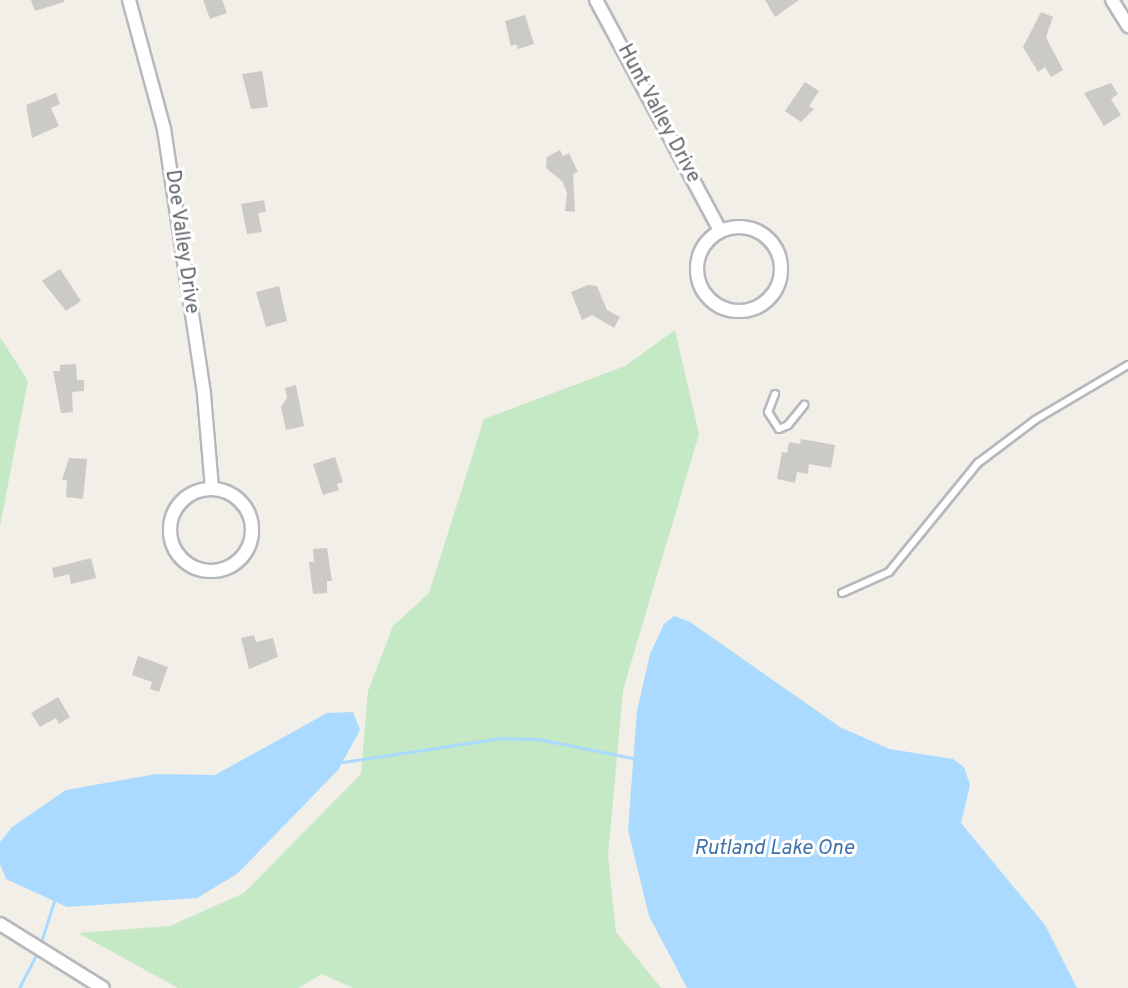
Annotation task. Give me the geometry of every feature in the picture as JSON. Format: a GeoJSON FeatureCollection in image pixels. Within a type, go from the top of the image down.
{"type":"FeatureCollection","features":[{"type":"Feature","properties":{"kind":"street","name":"Doe Valley Drive"},"geometry":{"type":"LineString","coordinates":[[129,0],[164,129],[204,395],[212,488]]}},
{"type":"Feature","properties":{"kind":"street","name":"Hunt Valley Drive"},"geometry":{"type":"LineString","coordinates":[[596,0],[719,228]]}},
{"type":"Feature","properties":{"kind":"street"},"geometry":{"type":"LineString","coordinates":[[1112,0],[1128,26]]}},
{"type":"Feature","properties":{"kind":"street"},"geometry":{"type":"LineString","coordinates":[[719,228],[758,232],[778,252],[782,281],[776,294],[753,309],[722,308],[699,283],[696,264],[705,243],[719,228]]}},
{"type":"Feature","properties":{"kind":"street"},"geometry":{"type":"LineString","coordinates":[[212,488],[235,495],[245,505],[253,530],[243,556],[227,567],[207,571],[183,560],[170,534],[171,520],[181,502],[198,490],[212,488]]}},
{"type":"Feature","properties":{"kind":"street"},"geometry":{"type":"LineString","coordinates":[[0,924],[103,988]]}},
{"type":"Feature","properties":{"kind":"lane"},"geometry":{"type":"LineString","coordinates":[[842,593],[889,572],[978,463],[1035,420],[1128,365]]}},
{"type":"Feature","properties":{"kind":"lane"},"geometry":{"type":"LineString","coordinates":[[775,394],[768,412],[779,429],[788,425],[804,405]]}},
{"type":"Feature","properties":{"kind":"green space"},"geometry":{"type":"Polygon","coordinates":[[[675,330],[699,434],[623,690],[608,856],[616,932],[661,988],[353,988],[322,974],[298,988],[178,988],[78,933],[170,926],[244,893],[361,774],[368,691],[393,626],[429,593],[484,419],[625,366],[675,330]]]}},
{"type":"Feature","properties":{"kind":"green space"},"geometry":{"type":"Polygon","coordinates":[[[0,337],[28,381],[0,526],[0,337]]]}},
{"type":"Feature","properties":{"kind":"water","name":"Rutland Lake One"},"geometry":{"type":"Polygon","coordinates":[[[674,616],[690,622],[840,727],[889,749],[953,759],[964,767],[970,785],[961,823],[1045,925],[1077,988],[687,988],[649,916],[628,830],[637,711],[650,654],[664,624],[674,616]]]}},
{"type":"Feature","properties":{"kind":"water"},"geometry":{"type":"Polygon","coordinates":[[[353,712],[360,730],[338,770],[237,874],[197,898],[67,907],[6,879],[0,864],[0,842],[12,827],[66,790],[156,774],[215,775],[327,713],[353,712]]]}},
{"type":"Feature","properties":{"kind":"building"},"geometry":{"type":"Polygon","coordinates":[[[31,0],[64,0],[64,2],[35,11],[31,0]]]}},
{"type":"Feature","properties":{"kind":"building"},"geometry":{"type":"Polygon","coordinates":[[[203,0],[222,0],[227,13],[210,19],[203,0]]]}},
{"type":"Feature","properties":{"kind":"building"},"geometry":{"type":"Polygon","coordinates":[[[765,0],[799,0],[775,17],[765,0]]]}},
{"type":"Feature","properties":{"kind":"building"},"geometry":{"type":"Polygon","coordinates":[[[1041,12],[1053,17],[1046,37],[1063,70],[1051,77],[1045,67],[1038,72],[1023,47],[1041,12]]]}},
{"type":"Feature","properties":{"kind":"building"},"geometry":{"type":"Polygon","coordinates":[[[525,15],[534,44],[518,49],[516,44],[511,46],[505,21],[525,15]]]}},
{"type":"Feature","properties":{"kind":"building"},"geometry":{"type":"Polygon","coordinates":[[[262,71],[268,107],[251,109],[242,74],[262,71]]]}},
{"type":"Feature","properties":{"kind":"building"},"geometry":{"type":"Polygon","coordinates":[[[805,82],[819,91],[809,106],[814,109],[801,122],[785,111],[805,82]]]}},
{"type":"Feature","properties":{"kind":"building"},"geometry":{"type":"Polygon","coordinates":[[[1111,83],[1118,94],[1111,99],[1121,115],[1104,126],[1084,93],[1111,83]]]}},
{"type":"Feature","properties":{"kind":"building"},"geometry":{"type":"Polygon","coordinates":[[[56,93],[60,104],[51,108],[59,126],[32,138],[26,105],[56,93]]]}},
{"type":"Feature","properties":{"kind":"building"},"geometry":{"type":"Polygon","coordinates":[[[560,150],[563,156],[569,153],[578,172],[573,174],[575,212],[565,211],[567,193],[562,181],[546,168],[547,157],[560,150]]]}},
{"type":"Feature","properties":{"kind":"building"},"geometry":{"type":"Polygon","coordinates":[[[264,200],[266,212],[258,213],[262,232],[247,234],[241,204],[264,200]]]}},
{"type":"Feature","properties":{"kind":"building"},"geometry":{"type":"Polygon","coordinates":[[[60,269],[81,301],[66,311],[42,281],[60,269]]]}},
{"type":"Feature","properties":{"kind":"building"},"geometry":{"type":"Polygon","coordinates":[[[588,285],[597,286],[607,310],[620,317],[614,328],[592,315],[582,320],[571,292],[588,285]]]}},
{"type":"Feature","properties":{"kind":"building"},"geometry":{"type":"Polygon","coordinates":[[[279,286],[287,321],[266,327],[256,292],[279,286]]]}},
{"type":"Feature","properties":{"kind":"building"},"geometry":{"type":"Polygon","coordinates":[[[76,364],[77,380],[84,380],[84,391],[72,392],[73,412],[61,413],[53,371],[60,371],[60,365],[76,364]]]}},
{"type":"Feature","properties":{"kind":"building"},"geometry":{"type":"Polygon","coordinates":[[[296,385],[304,426],[286,430],[281,407],[287,398],[285,388],[296,385]]]}},
{"type":"Feature","properties":{"kind":"building"},"geometry":{"type":"Polygon","coordinates":[[[801,439],[835,445],[831,468],[809,464],[808,474],[797,472],[795,483],[777,479],[782,452],[787,453],[789,442],[800,444],[801,439]]]}},
{"type":"Feature","properties":{"kind":"building"},"geometry":{"type":"Polygon","coordinates":[[[335,457],[343,482],[337,484],[339,490],[323,495],[313,464],[335,457]]]}},
{"type":"Feature","properties":{"kind":"building"},"geometry":{"type":"Polygon","coordinates":[[[69,458],[87,459],[83,499],[66,497],[67,480],[62,480],[69,458]]]}},
{"type":"Feature","properties":{"kind":"building"},"geometry":{"type":"Polygon","coordinates":[[[327,548],[332,581],[327,581],[327,593],[313,594],[309,562],[314,562],[313,549],[327,548]]]}},
{"type":"Feature","properties":{"kind":"building"},"geometry":{"type":"Polygon","coordinates":[[[91,558],[96,578],[71,584],[69,574],[54,578],[52,568],[91,558]]]}},
{"type":"Feature","properties":{"kind":"building"},"geometry":{"type":"Polygon","coordinates":[[[254,635],[256,642],[273,638],[278,657],[249,669],[241,638],[254,635]]]}},
{"type":"Feature","properties":{"kind":"building"},"geometry":{"type":"Polygon","coordinates":[[[138,656],[168,667],[159,692],[150,689],[152,682],[132,675],[138,656]]]}},
{"type":"Feature","properties":{"kind":"building"},"geometry":{"type":"Polygon","coordinates":[[[58,697],[70,717],[59,724],[56,718],[40,727],[31,713],[58,697]]]}},
{"type":"Feature","properties":{"kind":"waterway"},"geometry":{"type":"LineString","coordinates":[[343,762],[501,738],[538,739],[632,758]]}},
{"type":"Feature","properties":{"kind":"waterway"},"geometry":{"type":"LineString","coordinates":[[40,945],[54,901]]}},
{"type":"Feature","properties":{"kind":"waterway"},"geometry":{"type":"LineString","coordinates":[[19,988],[38,951]]}}]}
